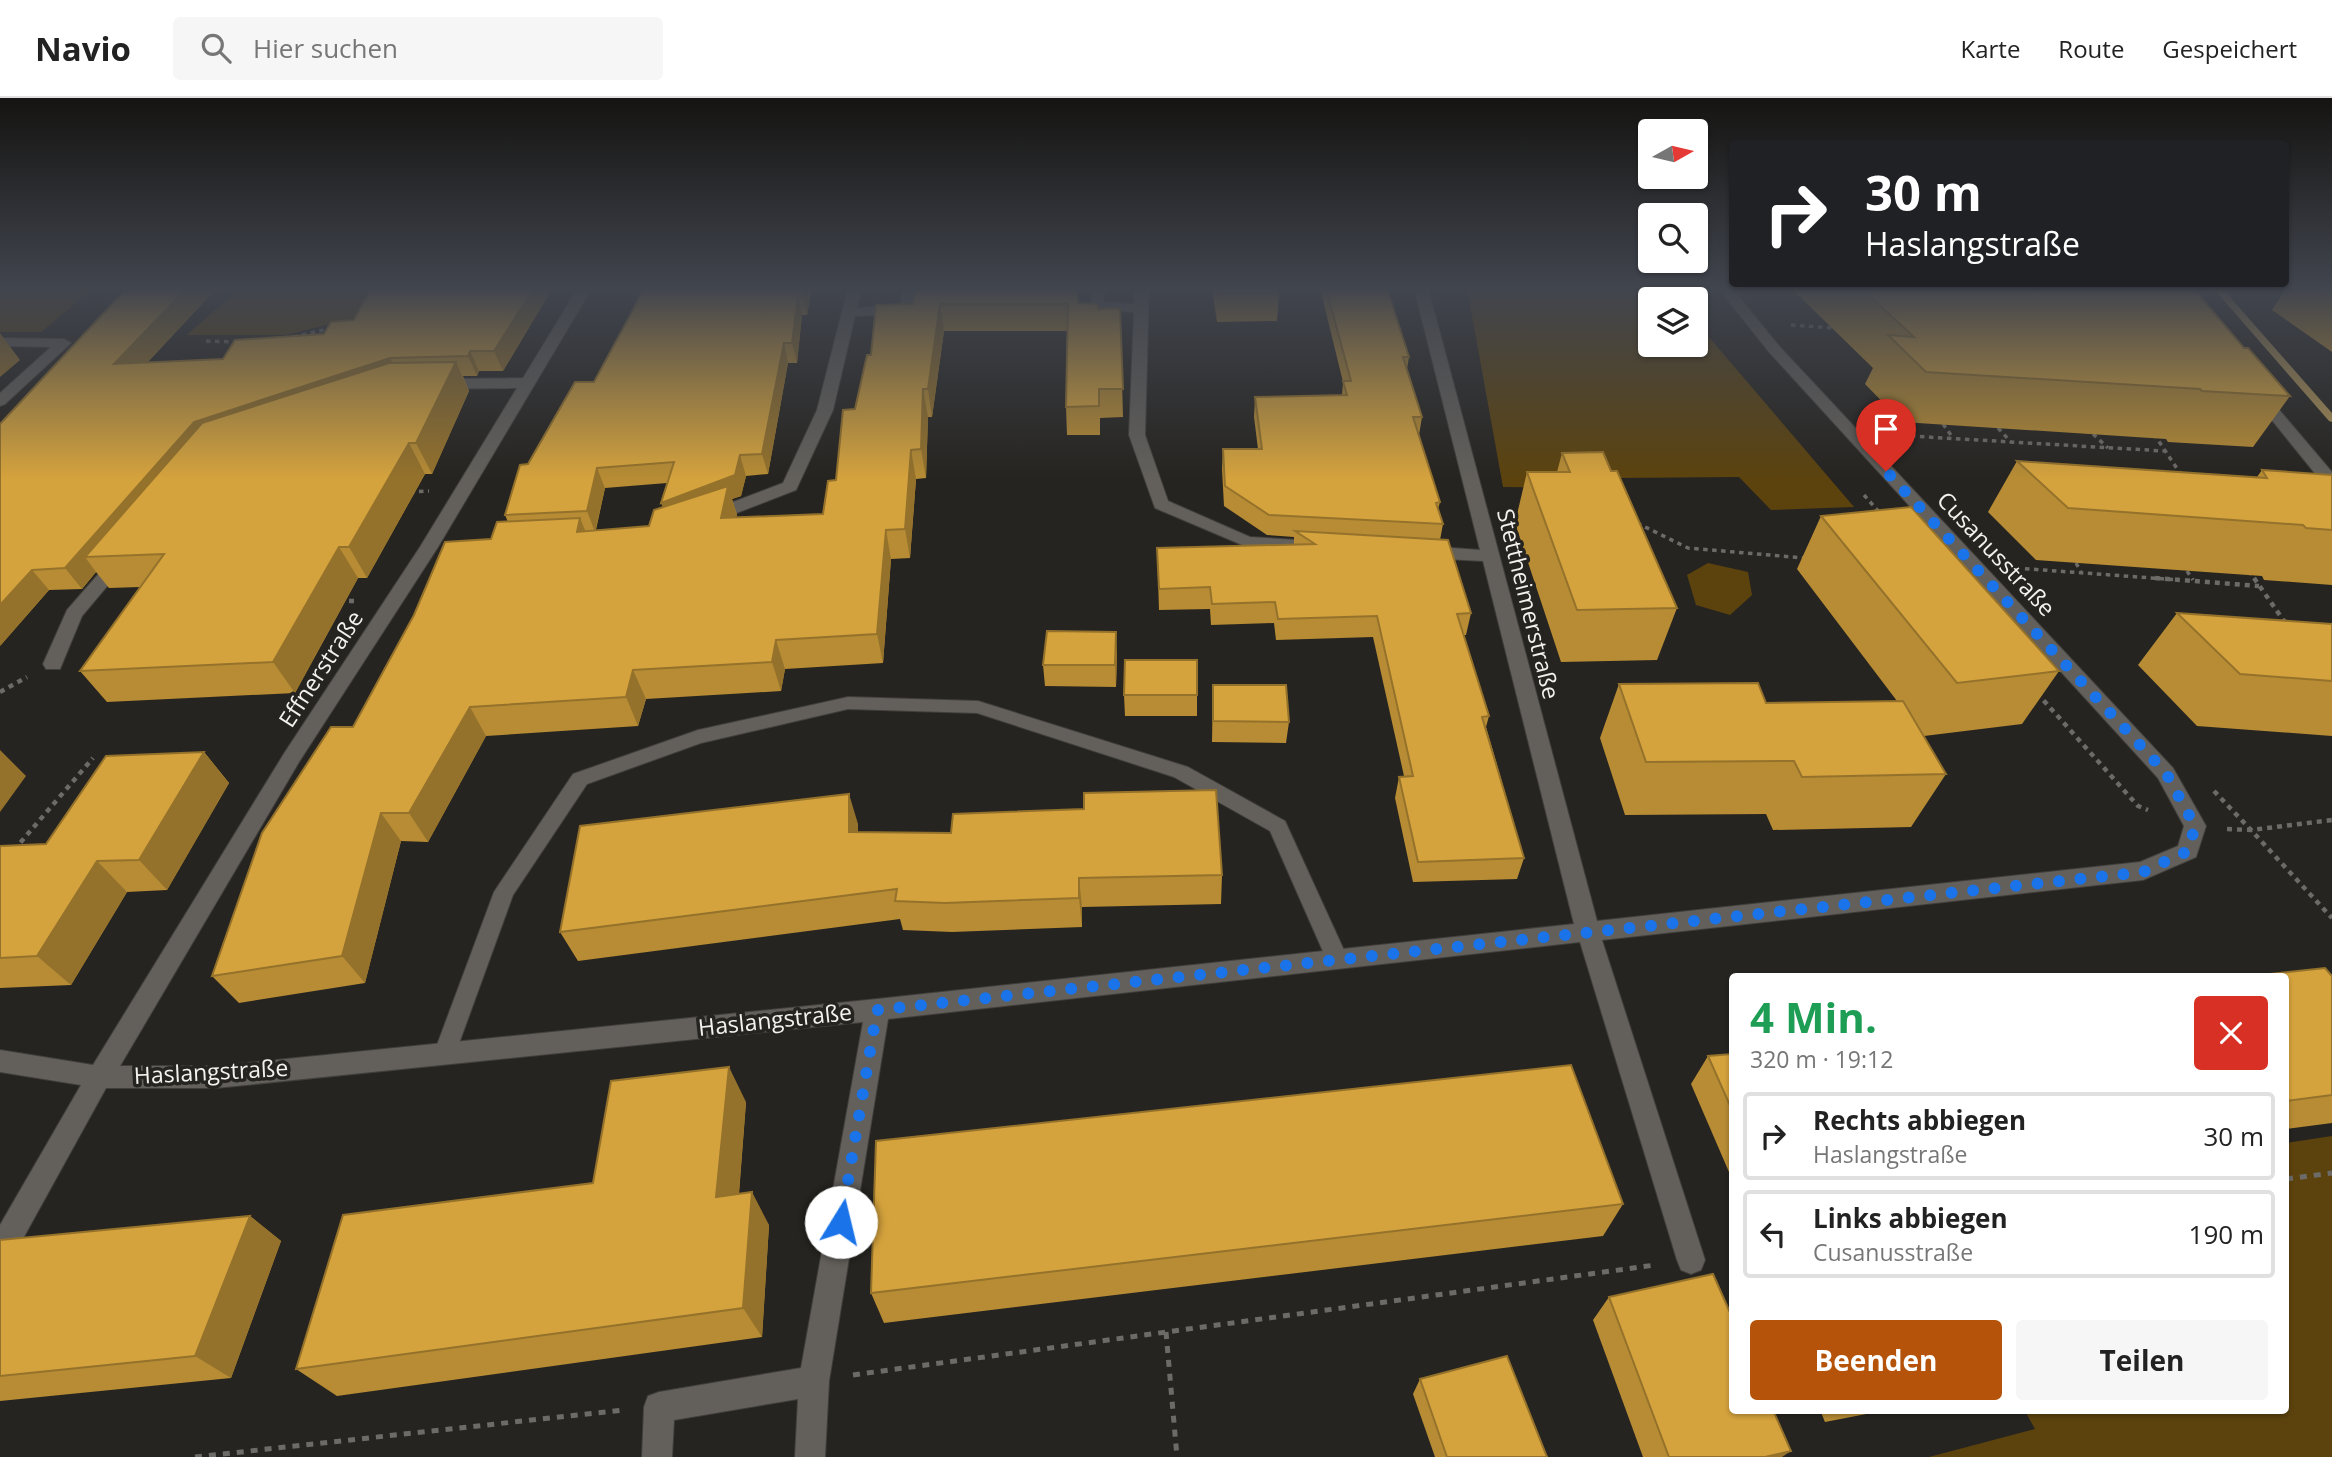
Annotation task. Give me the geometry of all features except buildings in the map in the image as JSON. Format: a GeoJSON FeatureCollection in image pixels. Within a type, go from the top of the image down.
{"type":"FeatureCollection","features":[{"type":"Feature","properties":{"kind":"street"},"geometry":{"type":"LineString","coordinates":[[0,401],[55,351]]}},
{"type":"Feature","properties":{"kind":"street","name":"Effnerstraße"},"geometry":{"type":"LineString","coordinates":[[0,1252],[99,1077],[292,757],[429,547],[546,351]]}},
{"type":"Feature","properties":{"kind":"street"},"geometry":{"type":"LineString","coordinates":[[696,522],[790,486],[825,410],[841,351]]}},
{"type":"Feature","properties":{"kind":"street"},"geometry":{"type":"LineString","coordinates":[[1139,351],[1137,435],[1161,504],[1247,542],[1328,547]]}},
{"type":"Feature","properties":{"kind":"street","name":"Stettheimerstraße"},"geometry":{"type":"LineString","coordinates":[[1437,351],[1588,932],[1691,1260]]}},
{"type":"Feature","properties":{"kind":"street","name":"Cusanusstraße"},"geometry":{"type":"LineString","coordinates":[[1776,351],[2166,773],[2195,826]]}},
{"type":"Feature","properties":{"kind":"street"},"geometry":{"type":"LineString","coordinates":[[415,384],[526,383]]}},
{"type":"Feature","properties":{"kind":"street"},"geometry":{"type":"LineString","coordinates":[[2252,387],[2332,483]]}},
{"type":"Feature","properties":{"kind":"street"},"geometry":{"type":"LineString","coordinates":[[52,664],[74,614],[135,543]]}},
{"type":"Feature","properties":{"kind":"street"},"geometry":{"type":"LineString","coordinates":[[429,547],[456,546]]}},
{"type":"Feature","properties":{"kind":"street"},"geometry":{"type":"LineString","coordinates":[[1409,551],[1489,556]]}},
{"type":"Feature","properties":{"kind":"street","name":"Haslangstraße"},"geometry":{"type":"LineString","coordinates":[[0,1061],[99,1077],[216,1077],[877,1010],[2143,872],[2188,851],[2195,826]]}},
{"type":"Feature","properties":{"kind":"street"},"geometry":{"type":"LineString","coordinates":[[810,1457],[814,1381],[877,1010]]}},
{"type":"Feature","properties":{"kind":"street"},"geometry":{"type":"LineString","coordinates":[[657,1457],[659,1406],[814,1381]]}},
{"type":"Feature","properties":{"kind":"lane"},"geometry":{"type":"LineString","coordinates":[[445,1053],[504,892],[580,779],[698,737],[848,703],[978,707],[1181,772],[1278,826],[1337,959]]}},
{"type":"Feature","properties":{"kind":"path"},"geometry":{"type":"LineString","coordinates":[[1943,424],[1953,439]]}},
{"type":"Feature","properties":{"kind":"path"},"geometry":{"type":"LineString","coordinates":[[1998,428],[2011,442]]}},
{"type":"Feature","properties":{"kind":"path"},"geometry":{"type":"LineString","coordinates":[[1850,433],[2164,451]]}},
{"type":"Feature","properties":{"kind":"path"},"geometry":{"type":"LineString","coordinates":[[2153,433],[2188,484]]}},
{"type":"Feature","properties":{"kind":"path"},"geometry":{"type":"LineString","coordinates":[[2093,434],[2108,448]]}},
{"type":"Feature","properties":{"kind":"path"},"geometry":{"type":"LineString","coordinates":[[406,492],[462,490]]}},
{"type":"Feature","properties":{"kind":"path"},"geometry":{"type":"LineString","coordinates":[[1627,518],[1688,548],[1809,557]]}},
{"type":"Feature","properties":{"kind":"path"},"geometry":{"type":"LineString","coordinates":[[2076,563],[2082,573]]}},
{"type":"Feature","properties":{"kind":"path"},"geometry":{"type":"LineString","coordinates":[[2003,567],[2259,586]]}},
{"type":"Feature","properties":{"kind":"path"},"geometry":{"type":"LineString","coordinates":[[2249,570],[2294,635]]}},
{"type":"Feature","properties":{"kind":"path"},"geometry":{"type":"LineString","coordinates":[[2187,571],[2194,581]]}},
{"type":"Feature","properties":{"kind":"path"},"geometry":{"type":"LineString","coordinates":[[327,602],[394,601]]}},
{"type":"Feature","properties":{"kind":"path"},"geometry":{"type":"LineString","coordinates":[[2286,625],[2298,625]]}},
{"type":"Feature","properties":{"kind":"path"},"geometry":{"type":"LineString","coordinates":[[8,856],[93,758]]}},
{"type":"Feature","properties":{"kind":"path"},"geometry":{"type":"LineString","coordinates":[[2251,830],[2332,820]]}},
{"type":"Feature","properties":{"kind":"path"},"geometry":{"type":"LineString","coordinates":[[2289,1179],[2332,1173]]}},
{"type":"Feature","properties":{"kind":"path"},"geometry":{"type":"LineString","coordinates":[[814,1381],[1691,1260]]}},
{"type":"Feature","properties":{"kind":"path"},"geometry":{"type":"LineString","coordinates":[[1166,1332],[1177,1457]]}},
{"type":"Feature","properties":{"kind":"path"},"geometry":{"type":"LineString","coordinates":[[195,1457],[248,1454],[659,1406]]}},
{"type":"Feature","properties":{"kind":"shaded area"},"geometry":{"type":"Polygon","coordinates":[[[1478,351],[1638,351],[1638,357],[1708,357],[1708,351],[1721,351],[1854,507],[1771,510],[1739,477],[1615,478],[1613,488],[1503,487],[1478,351]]]}},
{"type":"Feature","properties":{"kind":"shaded area"},"geometry":{"type":"Polygon","coordinates":[[[1708,563],[1748,572],[1752,595],[1730,615],[1696,605],[1687,575],[1708,563]]]}},
{"type":"Feature","properties":{"kind":"shaded area"},"geometry":{"type":"Polygon","coordinates":[[[2332,1136],[2332,1457],[1929,1457],[2035,1429],[2027,1414],[2289,1414],[2289,1143],[2332,1136]]]}},
{"type":"Feature","properties":{"kind":"waterway"},"geometry":{"type":"LineString","coordinates":[[2273,351],[2332,419]]}},
{"type":"Feature","properties":{"kind":"route"},"geometry":{"type":"LineString","coordinates":[[841,1222],[877,1010],[2143,872],[2188,851],[2195,826],[2166,773],[1886,471]]}}]}
